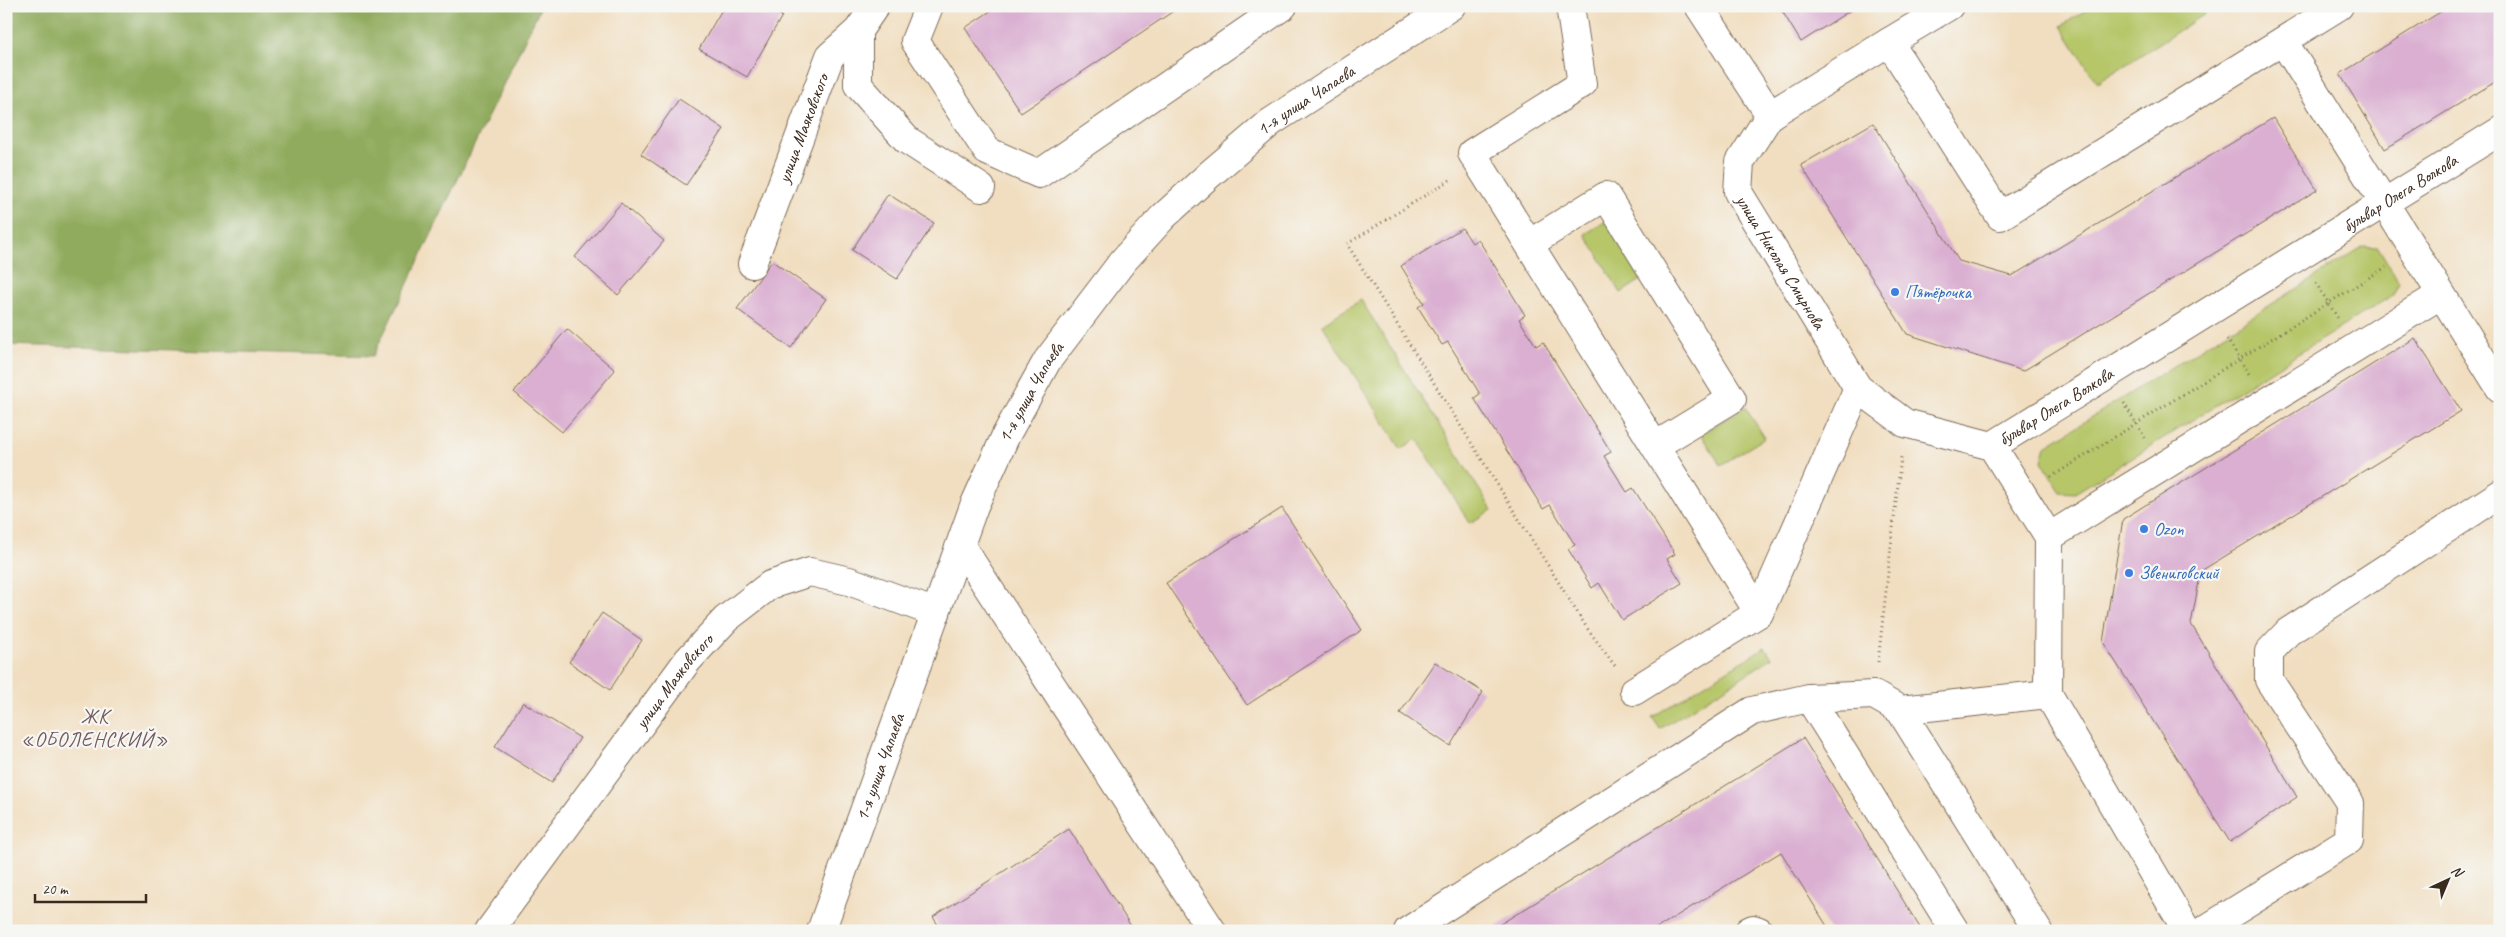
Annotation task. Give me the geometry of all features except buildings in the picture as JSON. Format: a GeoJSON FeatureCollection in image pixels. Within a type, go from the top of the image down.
{"type":"FeatureCollection","features":[{"type":"Feature","properties":{"kind":"street","name":"улица Маяковского"},"geometry":{"type":"LineString","coordinates":[[752,264],[830,56],[858,31],[875,6]]}},
{"type":"Feature","properties":{"kind":"street"},"geometry":{"type":"LineString","coordinates":[[929,6],[915,41],[987,151],[1040,174],[1283,6]]}},
{"type":"Feature","properties":{"kind":"street","name":"1-я улица Чапаева"},"geometry":{"type":"LineString","coordinates":[[821,931],[974,506],[1002,443],[1047,360],[1123,261],[1163,217],[1270,122],[1451,6]]}},
{"type":"Feature","properties":{"kind":"street"},"geometry":{"type":"LineString","coordinates":[[1570,6],[1582,84],[1472,153],[1759,613]]}},
{"type":"Feature","properties":{"kind":"street"},"geometry":{"type":"LineString","coordinates":[[1699,6],[1770,115],[1949,6]]}},
{"type":"Feature","properties":{"kind":"street"},"geometry":{"type":"LineString","coordinates":[[1889,42],[2000,216],[2339,6]]}},
{"type":"Feature","properties":{"kind":"street"},"geometry":{"type":"LineString","coordinates":[[858,31],[858,85],[907,140],[980,188]]}},
{"type":"Feature","properties":{"kind":"street"},"geometry":{"type":"LineString","coordinates":[[2283,41],[2440,295],[2500,388]]}},
{"type":"Feature","properties":{"kind":"street","name":"улица Николая Смирнова"},"geometry":{"type":"LineString","coordinates":[[1770,115],[1740,162],[1738,192],[1858,388],[1905,423],[1992,446]]}},
{"type":"Feature","properties":{"kind":"street","name":"бульвар Олега Волкова"},"geometry":{"type":"LineString","coordinates":[[2049,537],[1992,446],[2500,131]]}},
{"type":"Feature","properties":{"kind":"street"},"geometry":{"type":"LineString","coordinates":[[1530,244],[1606,196],[1732,399],[1655,446]]}},
{"type":"Feature","properties":{"kind":"street"},"geometry":{"type":"LineString","coordinates":[[2187,931],[2048,694],[2049,537],[2440,295]]}},
{"type":"Feature","properties":{"kind":"street"},"geometry":{"type":"LineString","coordinates":[[1634,691],[1759,613],[1858,388]]}},
{"type":"Feature","properties":{"kind":"street"},"geometry":{"type":"LineString","coordinates":[[2203,931],[2349,840],[2350,803],[2269,680],[2269,652],[2288,632],[2500,494]]}},
{"type":"Feature","properties":{"kind":"street"},"geometry":{"type":"LineString","coordinates":[[961,546],[1212,931]]}},
{"type":"Feature","properties":{"kind":"street","name":"улица Маяковского"},"geometry":{"type":"LineString","coordinates":[[489,931],[688,660],[726,619],[770,585],[810,572],[849,581],[936,613]]}},
{"type":"Feature","properties":{"kind":"street"},"geometry":{"type":"LineString","coordinates":[[1900,710],[2048,694]]}},
{"type":"Feature","properties":{"kind":"street"},"geometry":{"type":"LineString","coordinates":[[1408,931],[1752,711],[1809,698],[1874,695],[1900,710],[2038,931]]}},
{"type":"Feature","properties":{"kind":"street"},"geometry":{"type":"LineString","coordinates":[[1809,698],[1955,931]]}},
{"type":"Feature","properties":{"kind":"street"},"geometry":{"type":"LineString","coordinates":[[1750,931],[1753,929],[1759,931]]}},
{"type":"Feature","properties":{"kind":"path"},"geometry":{"type":"LineString","coordinates":[[1478,162],[1347,244],[1587,628],[1634,691]]}},
{"type":"Feature","properties":{"kind":"path"},"geometry":{"type":"LineString","coordinates":[[2022,494],[2412,250]]}},
{"type":"Feature","properties":{"kind":"path"},"geometry":{"type":"LineString","coordinates":[[2299,255],[2355,348]]}},
{"type":"Feature","properties":{"kind":"path"},"geometry":{"type":"LineString","coordinates":[[2210,310],[2267,402]]}},
{"type":"Feature","properties":{"kind":"path"},"geometry":{"type":"LineString","coordinates":[[1874,695],[1905,423]]}},
{"type":"Feature","properties":{"kind":"green space"},"geometry":{"type":"Polygon","coordinates":[[[6,6],[541,6],[373,356],[6,345],[6,6]]]}},
{"type":"Feature","properties":{"kind":"green space"},"geometry":{"type":"Polygon","coordinates":[[[2092,6],[2200,6],[2205,14],[2097,83],[2061,26],[2092,6]]]}},
{"type":"Feature","properties":{"kind":"green space"},"geometry":{"type":"Polygon","coordinates":[[[1608,220],[1644,278],[1621,293],[1585,234],[1608,220]]]}},
{"type":"Feature","properties":{"kind":"green space"},"geometry":{"type":"Polygon","coordinates":[[[2364,246],[2378,247],[2399,282],[2393,295],[2075,493],[2060,492],[2042,461],[2046,446],[2364,246]]]}},
{"type":"Feature","properties":{"kind":"green space"},"geometry":{"type":"Polygon","coordinates":[[[1361,300],[1492,510],[1470,523],[1417,439],[1401,449],[1322,324],[1361,300]]]}},
{"type":"Feature","properties":{"kind":"green space"},"geometry":{"type":"Polygon","coordinates":[[[1745,407],[1765,438],[1721,465],[1701,434],[1745,407]]]}},
{"type":"Feature","properties":{"kind":"green space"},"geometry":{"type":"Polygon","coordinates":[[[1765,647],[1772,658],[1660,729],[1652,717],[1765,647]]]}},
{"type":"Feature","properties":{"kind":"place","name":"Пятёрочка"},"geometry":{"type":"Point","coordinates":[1895,292]}},
{"type":"Feature","properties":{"kind":"place","name":"Ozon"},"geometry":{"type":"Point","coordinates":[2144,529]}},
{"type":"Feature","properties":{"kind":"place","name":"Звениговский"},"geometry":{"type":"Point","coordinates":[2129,573]}},
{"type":"Feature","properties":{"kind":"district","name":"ЖК «ОБОЛЕНСКИЙ»"},"geometry":{"type":"Point","coordinates":[95,728]}}]}
